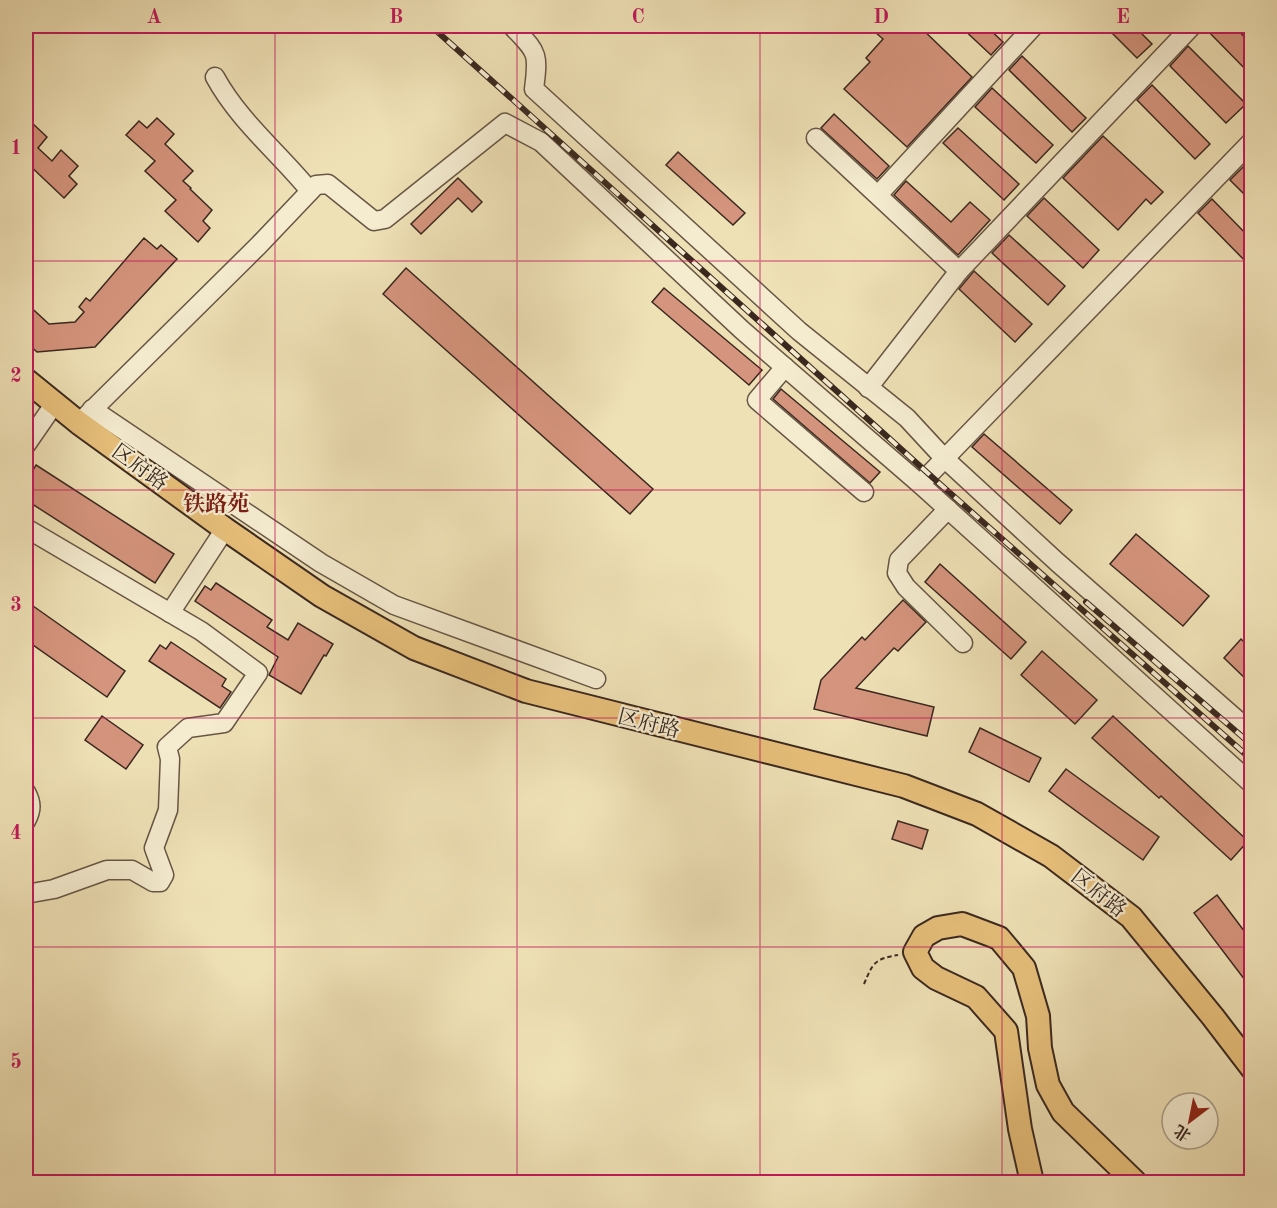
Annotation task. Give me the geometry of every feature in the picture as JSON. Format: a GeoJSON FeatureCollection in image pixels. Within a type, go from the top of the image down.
{"type":"FeatureCollection","features":[{"type":"Feature","properties":{"kind":"main road","name":"区府路"},"geometry":{"type":"LineString","coordinates":[[26,380],[55,403],[86,416],[225,529],[322,596],[414,648],[526,691],[904,786],[977,814],[1051,856],[1131,917],[1213,1017],[1251,1068]]}},
{"type":"Feature","properties":{"kind":"main road"},"geometry":{"type":"LineString","coordinates":[[1032,1182],[1020,1129],[1006,1031],[976,997],[936,978],[923,968],[915,952],[924,936],[938,928],[962,924],[999,938],[1024,968],[1038,1016],[1040,1048],[1048,1085],[1064,1112],[1135,1182]]}},
{"type":"Feature","properties":{"kind":"street"},"geometry":{"type":"LineString","coordinates":[[512,26],[536,53],[534,89],[799,331],[908,418],[944,458],[1057,562],[1251,733]]}},
{"type":"Feature","properties":{"kind":"street"},"geometry":{"type":"LineString","coordinates":[[878,195],[1034,26]]}},
{"type":"Feature","properties":{"kind":"street"},"geometry":{"type":"LineString","coordinates":[[868,388],[959,271],[1192,26]]}},
{"type":"Feature","properties":{"kind":"street"},"geometry":{"type":"LineString","coordinates":[[215,77],[224,93],[251,127],[310,191]]}},
{"type":"Feature","properties":{"kind":"street"},"geometry":{"type":"LineString","coordinates":[[596,679],[394,605],[321,563],[86,416],[258,246],[316,185],[328,184],[374,221],[385,219],[505,123],[541,142],[734,322],[948,509],[1251,784]]}},
{"type":"Feature","properties":{"kind":"street"},"geometry":{"type":"LineString","coordinates":[[816,138],[959,271]]}},
{"type":"Feature","properties":{"kind":"street"},"geometry":{"type":"LineString","coordinates":[[920,484],[1251,141]]}},
{"type":"Feature","properties":{"kind":"street"},"geometry":{"type":"LineString","coordinates":[[785,367],[757,400],[864,492]]}},
{"type":"Feature","properties":{"kind":"street"},"geometry":{"type":"LineString","coordinates":[[26,445],[55,403]]}},
{"type":"Feature","properties":{"kind":"street"},"geometry":{"type":"LineString","coordinates":[[948,509],[899,560],[897,573],[906,587],[963,643]]}},
{"type":"Feature","properties":{"kind":"street"},"geometry":{"type":"LineString","coordinates":[[26,528],[201,631],[258,673],[224,723],[188,728],[167,747],[170,759],[168,810],[154,848],[164,878],[160,882],[155,883],[132,870],[107,870],[54,889],[26,893]]}},
{"type":"Feature","properties":{"kind":"street"},"geometry":{"type":"LineString","coordinates":[[170,613],[225,529]]}},
{"type":"Feature","properties":{"kind":"street"},"geometry":{"type":"LineString","coordinates":[[26,792],[31,800],[30,813],[26,821]]}},
{"type":"Feature","properties":{"kind":"path"},"geometry":{"type":"LineString","coordinates":[[864,984],[872,964],[881,958],[915,952]]}},
{"type":"Feature","properties":{"kind":"building"},"geometry":{"type":"Polygon","coordinates":[[[881,26],[919,26],[972,77],[907,147],[844,89],[870,62],[866,58],[883,39],[875,32],[881,26]]]}},
{"type":"Feature","properties":{"kind":"building"},"geometry":{"type":"Polygon","coordinates":[[[960,26],[986,26],[1003,42],[991,55],[960,26]]]}},
{"type":"Feature","properties":{"kind":"building"},"geometry":{"type":"Polygon","coordinates":[[[1105,26],[1134,26],[1152,44],[1137,58],[1105,26]]]}},
{"type":"Feature","properties":{"kind":"building"},"geometry":{"type":"Polygon","coordinates":[[[1203,26],[1234,26],[1251,44],[1251,75],[1203,26]]]}},
{"type":"Feature","properties":{"kind":"building"},"geometry":{"type":"Polygon","coordinates":[[[1188,46],[1246,104],[1226,123],[1170,66],[1188,46]]]}},
{"type":"Feature","properties":{"kind":"building"},"geometry":{"type":"Polygon","coordinates":[[[1022,56],[1086,118],[1072,132],[1009,70],[1022,56]]]}},
{"type":"Feature","properties":{"kind":"building"},"geometry":{"type":"Polygon","coordinates":[[[1152,85],[1210,144],[1195,159],[1137,100],[1152,85]]]}},
{"type":"Feature","properties":{"kind":"building"},"geometry":{"type":"Polygon","coordinates":[[[992,88],[1053,145],[1036,163],[975,107],[992,88]]]}},
{"type":"Feature","properties":{"kind":"building"},"geometry":{"type":"Polygon","coordinates":[[[834,114],[889,166],[877,179],[821,128],[834,114]]]}},
{"type":"Feature","properties":{"kind":"building"},"geometry":{"type":"Polygon","coordinates":[[[157,118],[174,134],[165,144],[193,171],[183,181],[212,210],[203,221],[210,228],[198,242],[165,211],[176,200],[145,171],[155,161],[126,135],[139,121],[147,128],[157,118]]]}},
{"type":"Feature","properties":{"kind":"building"},"geometry":{"type":"Polygon","coordinates":[[[30,121],[47,137],[38,148],[52,161],[61,150],[78,166],[69,176],[77,184],[64,198],[26,162],[26,126],[30,121]]]}},
{"type":"Feature","properties":{"kind":"building"},"geometry":{"type":"Polygon","coordinates":[[[958,128],[1019,184],[1004,200],[943,143],[958,128]]]}},
{"type":"Feature","properties":{"kind":"building"},"geometry":{"type":"Polygon","coordinates":[[[1103,136],[1163,192],[1151,204],[1146,199],[1118,230],[1063,178],[1103,136]]]}},
{"type":"Feature","properties":{"kind":"building"},"geometry":{"type":"Polygon","coordinates":[[[678,152],[745,213],[733,225],[666,165],[678,152]]]}},
{"type":"Feature","properties":{"kind":"building"},"geometry":{"type":"Polygon","coordinates":[[[1244,166],[1251,174],[1251,201],[1230,180],[1244,166]]]}},
{"type":"Feature","properties":{"kind":"building"},"geometry":{"type":"Polygon","coordinates":[[[458,178],[482,202],[472,212],[458,198],[421,234],[411,224],[458,178]]]}},
{"type":"Feature","properties":{"kind":"building"},"geometry":{"type":"Polygon","coordinates":[[[906,181],[951,222],[970,202],[990,220],[958,255],[894,195],[906,181]]]}},
{"type":"Feature","properties":{"kind":"building"},"geometry":{"type":"Polygon","coordinates":[[[1044,198],[1099,250],[1083,268],[1027,216],[1044,198]]]}},
{"type":"Feature","properties":{"kind":"building"},"geometry":{"type":"Polygon","coordinates":[[[1212,199],[1251,239],[1251,267],[1198,213],[1212,199]]]}},
{"type":"Feature","properties":{"kind":"building"},"geometry":{"type":"Polygon","coordinates":[[[1009,235],[1065,286],[1048,305],[992,253],[1009,235]]]}},
{"type":"Feature","properties":{"kind":"building"},"geometry":{"type":"Polygon","coordinates":[[[144,238],[157,249],[161,245],[177,259],[95,347],[37,352],[26,342],[26,303],[49,324],[75,322],[84,312],[79,307],[86,298],[90,301],[144,238]]]}},
{"type":"Feature","properties":{"kind":"building"},"geometry":{"type":"Polygon","coordinates":[[[406,268],[653,489],[630,514],[383,294],[406,268]]]}},
{"type":"Feature","properties":{"kind":"building"},"geometry":{"type":"Polygon","coordinates":[[[974,271],[1032,324],[1015,342],[959,289],[974,271]]]}},
{"type":"Feature","properties":{"kind":"building"},"geometry":{"type":"Polygon","coordinates":[[[664,288],[762,370],[749,385],[652,302],[664,288]]]}},
{"type":"Feature","properties":{"kind":"building"},"geometry":{"type":"Polygon","coordinates":[[[781,389],[880,472],[870,483],[773,399],[781,389]]]}},
{"type":"Feature","properties":{"kind":"building"},"geometry":{"type":"Polygon","coordinates":[[[984,434],[1072,510],[1060,524],[972,447],[984,434]]]}},
{"type":"Feature","properties":{"kind":"building"},"geometry":{"type":"Polygon","coordinates":[[[36,465],[174,554],[155,583],[26,500],[26,482],[36,465]]]}},
{"type":"Feature","properties":{"kind":"building"},"geometry":{"type":"Polygon","coordinates":[[[1136,534],[1209,596],[1183,626],[1110,564],[1136,534]]]}},
{"type":"Feature","properties":{"kind":"building"},"geometry":{"type":"Polygon","coordinates":[[[940,564],[1026,642],[1011,659],[925,582],[940,564]]]}},
{"type":"Feature","properties":{"kind":"building"},"geometry":{"type":"Polygon","coordinates":[[[216,583],[272,620],[267,627],[288,640],[298,623],[333,644],[301,694],[269,675],[278,657],[195,601],[205,586],[211,590],[216,583]]]}},
{"type":"Feature","properties":{"kind":"building"},"geometry":{"type":"Polygon","coordinates":[[[903,600],[926,622],[898,651],[894,648],[856,688],[934,707],[927,736],[814,709],[821,680],[862,637],[865,640],[903,600]]]}},
{"type":"Feature","properties":{"kind":"building"},"geometry":{"type":"Polygon","coordinates":[[[26,601],[125,671],[107,697],[26,640],[26,601]]]}},
{"type":"Feature","properties":{"kind":"building"},"geometry":{"type":"Polygon","coordinates":[[[1241,639],[1251,649],[1251,684],[1224,658],[1241,639]]]}},
{"type":"Feature","properties":{"kind":"building"},"geometry":{"type":"Polygon","coordinates":[[[171,642],[226,679],[222,686],[231,692],[220,708],[149,661],[160,645],[166,649],[171,642]]]}},
{"type":"Feature","properties":{"kind":"building"},"geometry":{"type":"Polygon","coordinates":[[[1042,651],[1097,700],[1075,724],[1021,675],[1042,651]]]}},
{"type":"Feature","properties":{"kind":"building"},"geometry":{"type":"Polygon","coordinates":[[[102,716],[143,745],[126,769],[85,740],[102,716]]]}},
{"type":"Feature","properties":{"kind":"building"},"geometry":{"type":"Polygon","coordinates":[[[1113,716],[1248,841],[1231,860],[1161,796],[1159,798],[1092,738],[1113,716]]]}},
{"type":"Feature","properties":{"kind":"building"},"geometry":{"type":"Polygon","coordinates":[[[980,728],[1041,758],[1029,782],[969,752],[980,728]]]}},
{"type":"Feature","properties":{"kind":"building"},"geometry":{"type":"Polygon","coordinates":[[[1066,769],[1159,837],[1143,860],[1049,791],[1066,769]]]}},
{"type":"Feature","properties":{"kind":"building"},"geometry":{"type":"Polygon","coordinates":[[[898,821],[928,830],[922,849],[892,839],[898,821]]]}},
{"type":"Feature","properties":{"kind":"building"},"geometry":{"type":"Polygon","coordinates":[[[1217,895],[1251,940],[1251,988],[1194,913],[1217,895]]]}},
{"type":"Feature","properties":{"kind":"railway"},"geometry":{"type":"LineString","coordinates":[[431,26],[941,485],[1252,760]]}},
{"type":"Feature","properties":{"kind":"railway"},"geometry":{"type":"LineString","coordinates":[[1086,602],[1252,745]]}},
{"type":"Feature","properties":{"kind":"district","name":"铁路苑"},"geometry":{"type":"Point","coordinates":[216,503]}}]}
